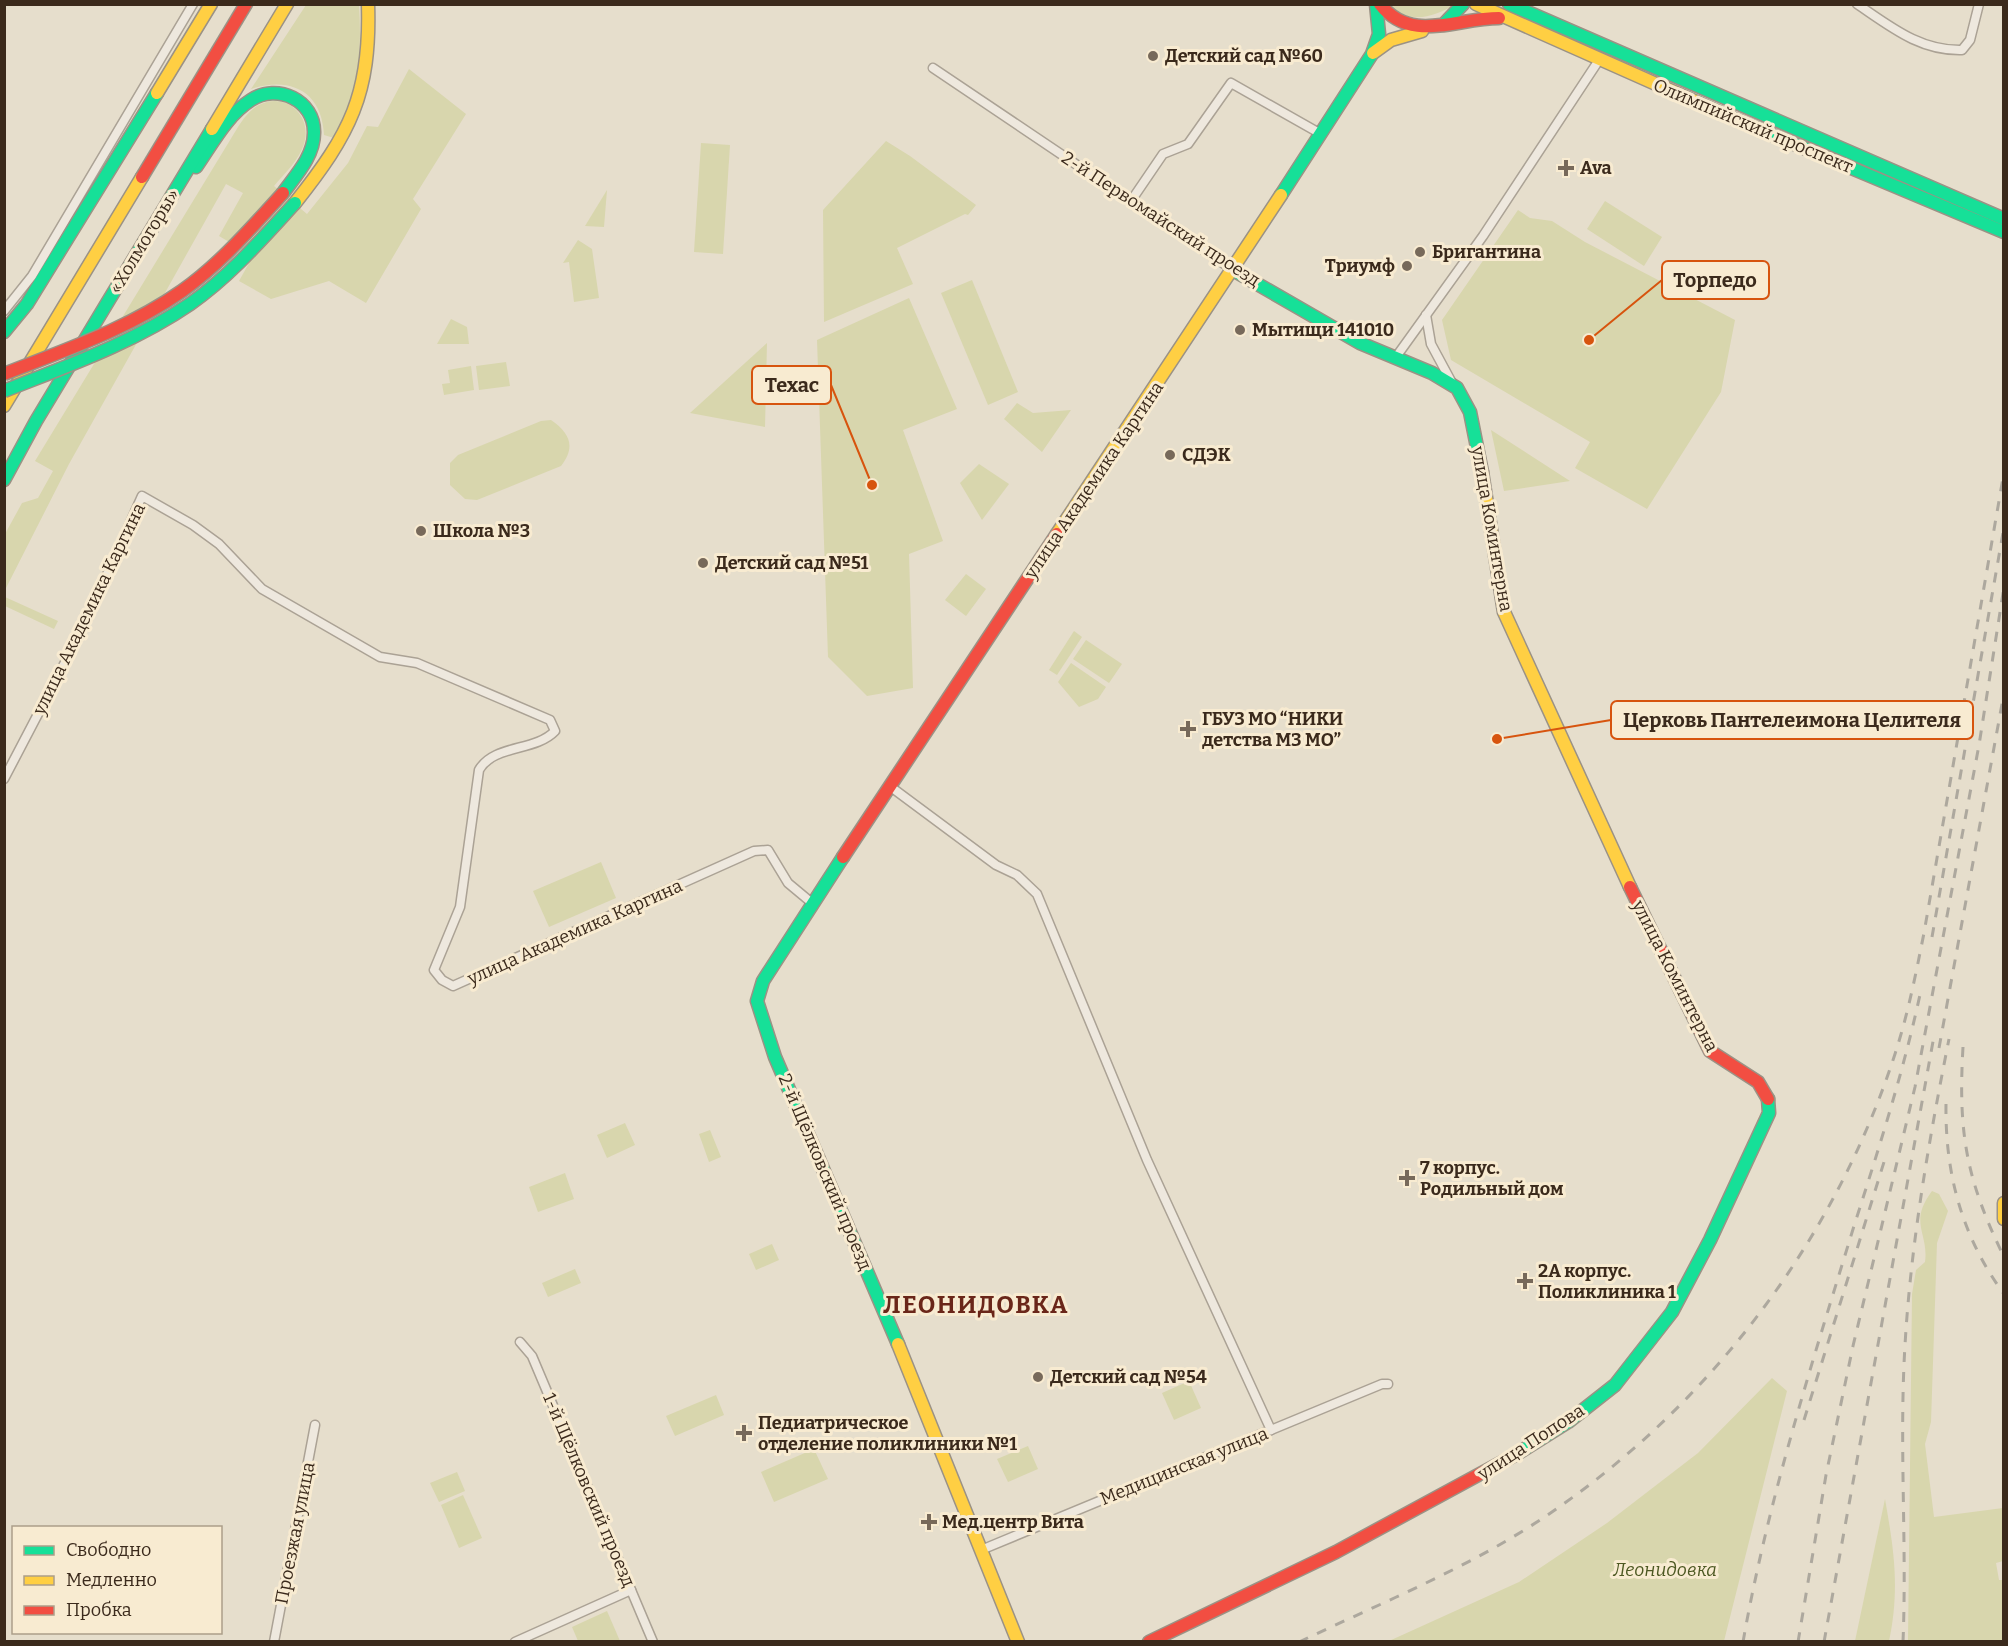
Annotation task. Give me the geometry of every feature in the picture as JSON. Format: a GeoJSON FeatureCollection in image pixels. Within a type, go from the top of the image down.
{"type":"FeatureCollection","features":[{"type":"Feature","properties":{"kind":"main road"},"geometry":{"type":"LineString","coordinates":[[4,332],[27,304],[211,4]]}},
{"type":"Feature","properties":{"kind":"main road","name":"«Холмогоры»"},"geometry":{"type":"LineString","coordinates":[[4,406],[246,4]]}},
{"type":"Feature","properties":{"kind":"main road","name":"«Холмогоры»"},"geometry":{"type":"LineString","coordinates":[[4,480],[36,421],[287,4]]}},
{"type":"Feature","properties":{"kind":"main road"},"geometry":{"type":"LineString","coordinates":[[4,391],[122,342],[191,304],[249,253],[295,203],[334,154],[357,110],[369,52],[368,4]]}},
{"type":"Feature","properties":{"kind":"main road"},"geometry":{"type":"LineString","coordinates":[[1372,54],[1379,34],[1378,4]]}},
{"type":"Feature","properties":{"kind":"main road","name":"Олимпийский проспект"},"geometry":{"type":"LineString","coordinates":[[1378,4],[1392,19],[1404,26],[1438,26],[1503,18]]}},
{"type":"Feature","properties":{"kind":"main road"},"geometry":{"type":"LineString","coordinates":[[1372,54],[1391,39],[1438,26],[1459,12],[1463,4]]}},
{"type":"Feature","properties":{"kind":"main road","name":"Олимпийский проспект"},"geometry":{"type":"LineString","coordinates":[[1476,4],[1599,60],[1946,201],[2004,219]]}},
{"type":"Feature","properties":{"kind":"main road","name":"Олимпийский проспект"},"geometry":{"type":"LineString","coordinates":[[1509,4],[1715,92],[1946,201],[2004,232]]}},
{"type":"Feature","properties":{"kind":"main road","name":"улица Академика Каргина"},"geometry":{"type":"LineString","coordinates":[[757,1001],[763,981],[812,903],[1233,270],[1372,54]]}},
{"type":"Feature","properties":{"kind":"main road"},"geometry":{"type":"LineString","coordinates":[[4,374],[116,328],[182,291],[237,242],[283,193],[306,161],[313,145],[314,122],[301,101],[290,94],[266,93],[253,99],[230,120],[156,221]]}},
{"type":"Feature","properties":{"kind":"main road","name":"2-й Первомайский проезд"},"geometry":{"type":"LineString","coordinates":[[1233,270],[1360,343],[1396,357]]}},
{"type":"Feature","properties":{"kind":"main road"},"geometry":{"type":"LineString","coordinates":[[1396,357],[1452,383]]}},
{"type":"Feature","properties":{"kind":"main road","name":"улица Коминтерна"},"geometry":{"type":"LineString","coordinates":[[1452,383],[1470,412],[1478,448],[1504,612],[1522,658],[1666,965],[1710,1051],[1719,1061],[1762,1084],[1770,1098]]}},
{"type":"Feature","properties":{"kind":"main road","name":"2-й Щёлковский проезд"},"geometry":{"type":"LineString","coordinates":[[757,1001],[776,1057],[911,1373],[1018,1641]]}},
{"type":"Feature","properties":{"kind":"main road","name":"улица Попова"},"geometry":{"type":"LineString","coordinates":[[1149,1641],[1336,1552],[1498,1466],[1568,1422],[1616,1385],[1672,1312],[1710,1240],[1766,1118],[1770,1098]]}},
{"type":"Feature","properties":{"kind":"main road"},"geometry":{"type":"LineString","coordinates":[[2004,1203],[2004,1219]]}},
{"type":"Feature","properties":{"kind":"street"},"geometry":{"type":"LineString","coordinates":[[4,311],[33,276],[193,4]]}},
{"type":"Feature","properties":{"kind":"street"},"geometry":{"type":"LineString","coordinates":[[1857,4],[1922,45],[1941,51],[1962,50],[1970,40],[1979,4]]}},
{"type":"Feature","properties":{"kind":"street"},"geometry":{"type":"LineString","coordinates":[[1396,357],[1482,236],[1599,60]]}},
{"type":"Feature","properties":{"kind":"street","name":"2-й Первомайский проезд"},"geometry":{"type":"LineString","coordinates":[[933,68],[1233,270]]}},
{"type":"Feature","properties":{"kind":"street"},"geometry":{"type":"LineString","coordinates":[[1131,201],[1163,154],[1188,144],[1231,83],[1321,134]]}},
{"type":"Feature","properties":{"kind":"street"},"geometry":{"type":"LineString","coordinates":[[1426,315],[1431,344],[1452,383]]}},
{"type":"Feature","properties":{"kind":"street","name":"улица Академика Каргина"},"geometry":{"type":"LineString","coordinates":[[4,779],[84,626],[142,496],[193,525],[219,544],[262,589],[380,657],[417,663],[550,720],[554,724],[555,731],[546,739],[493,757],[479,770],[460,906],[434,970],[442,980],[453,986],[754,851],[768,850],[788,883],[812,903]]}},
{"type":"Feature","properties":{"kind":"street"},"geometry":{"type":"LineString","coordinates":[[891,787],[996,865],[1017,874],[1037,894],[1147,1160],[1271,1430]]}},
{"type":"Feature","properties":{"kind":"street","name":"1-й Щёлковский проезд"},"geometry":{"type":"LineString","coordinates":[[520,1342],[532,1356],[653,1641]]}},
{"type":"Feature","properties":{"kind":"street","name":"Медицинская улица"},"geometry":{"type":"LineString","coordinates":[[981,1550],[1388,1384]]}},
{"type":"Feature","properties":{"kind":"street","name":"Проезжая улица"},"geometry":{"type":"LineString","coordinates":[[274,1641],[315,1425]]}},
{"type":"Feature","properties":{"kind":"street"},"geometry":{"type":"LineString","coordinates":[[515,1641],[631,1590]]}},
{"type":"Feature","properties":{"kind":"green space"},"geometry":{"type":"Polygon","coordinates":[[[306,5],[359,5],[359,57],[354,90],[334,138],[324,135],[317,107],[301,91],[291,86],[279,85],[265,85],[251,89],[306,5]]]}},
{"type":"Feature","properties":{"kind":"green space"},"geometry":{"type":"Polygon","coordinates":[[[1390,5],[1454,5],[1430,16],[1413,17],[1397,11],[1390,5]]]}},
{"type":"Feature","properties":{"kind":"green space"},"geometry":{"type":"Polygon","coordinates":[[[409,69],[466,114],[413,199],[421,209],[366,303],[329,281],[271,299],[239,281],[253,256],[219,236],[243,193],[226,184],[69,464],[5,590],[5,534],[22,503],[38,498],[53,471],[35,461],[244,118],[257,106],[277,101],[286,103],[300,115],[306,133],[302,150],[274,186],[307,214],[348,163],[367,126],[378,127],[409,69]]]}},
{"type":"Feature","properties":{"kind":"green space"},"geometry":{"type":"Polygon","coordinates":[[[886,141],[976,205],[968,215],[965,214],[897,248],[913,284],[824,322],[823,210],[886,141]]]}},
{"type":"Feature","properties":{"kind":"green space"},"geometry":{"type":"Polygon","coordinates":[[[701,143],[730,145],[723,254],[694,252],[701,143]]]}},
{"type":"Feature","properties":{"kind":"green space"},"geometry":{"type":"Polygon","coordinates":[[[607,190],[604,227],[585,226],[607,190]]]}},
{"type":"Feature","properties":{"kind":"green space"},"geometry":{"type":"Polygon","coordinates":[[[1605,201],[1662,237],[1644,266],[1587,229],[1605,201]]]}},
{"type":"Feature","properties":{"kind":"green space"},"geometry":{"type":"Polygon","coordinates":[[[1518,210],[1530,218],[1552,221],[1585,242],[1735,320],[1721,392],[1647,509],[1575,468],[1590,442],[1451,360],[1442,320],[1518,210]]]}},
{"type":"Feature","properties":{"kind":"green space"},"geometry":{"type":"Polygon","coordinates":[[[578,240],[592,249],[599,298],[574,302],[569,262],[563,263],[578,240]]]}},
{"type":"Feature","properties":{"kind":"green space"},"geometry":{"type":"Polygon","coordinates":[[[972,280],[1018,392],[988,405],[941,293],[972,280]]]}},
{"type":"Feature","properties":{"kind":"green space"},"geometry":{"type":"Polygon","coordinates":[[[909,298],[957,409],[903,430],[943,541],[909,554],[913,688],[867,696],[828,657],[817,340],[909,298]]]}},
{"type":"Feature","properties":{"kind":"green space"},"geometry":{"type":"Polygon","coordinates":[[[451,319],[467,327],[469,344],[437,344],[451,319]]]}},
{"type":"Feature","properties":{"kind":"green space"},"geometry":{"type":"Polygon","coordinates":[[[767,343],[765,427],[690,413],[767,343]]]}},
{"type":"Feature","properties":{"kind":"green space"},"geometry":{"type":"Polygon","coordinates":[[[506,362],[510,386],[479,390],[476,366],[506,362]]]}},
{"type":"Feature","properties":{"kind":"green space"},"geometry":{"type":"Polygon","coordinates":[[[471,366],[474,390],[444,395],[442,384],[450,383],[448,370],[471,366]]]}},
{"type":"Feature","properties":{"kind":"green space"},"geometry":{"type":"Polygon","coordinates":[[[1017,403],[1033,413],[1071,410],[1042,452],[1004,419],[1017,403]]]}},
{"type":"Feature","properties":{"kind":"green space"},"geometry":{"type":"Polygon","coordinates":[[[551,420],[563,430],[569,441],[568,453],[561,466],[477,500],[465,499],[450,485],[450,463],[458,455],[541,421],[551,420]]]}},
{"type":"Feature","properties":{"kind":"green space"},"geometry":{"type":"Polygon","coordinates":[[[1491,430],[1570,481],[1504,491],[1491,430]]]}},
{"type":"Feature","properties":{"kind":"green space"},"geometry":{"type":"Polygon","coordinates":[[[979,464],[1009,484],[982,520],[960,483],[979,464]]]}},
{"type":"Feature","properties":{"kind":"green space"},"geometry":{"type":"Polygon","coordinates":[[[966,574],[986,589],[966,616],[945,600],[966,574]]]}},
{"type":"Feature","properties":{"kind":"green space"},"geometry":{"type":"Polygon","coordinates":[[[5,597],[58,621],[54,629],[5,606],[5,597]]]}},
{"type":"Feature","properties":{"kind":"green space"},"geometry":{"type":"Polygon","coordinates":[[[1074,631],[1082,637],[1057,675],[1049,670],[1074,631]]]}},
{"type":"Feature","properties":{"kind":"green space"},"geometry":{"type":"Polygon","coordinates":[[[1086,640],[1122,664],[1109,683],[1073,659],[1086,640]]]}},
{"type":"Feature","properties":{"kind":"green space"},"geometry":{"type":"Polygon","coordinates":[[[1071,663],[1106,687],[1098,699],[1079,707],[1058,682],[1071,663]]]}},
{"type":"Feature","properties":{"kind":"green space"},"geometry":{"type":"Polygon","coordinates":[[[601,862],[616,898],[549,927],[533,891],[601,862]]]}},
{"type":"Feature","properties":{"kind":"green space"},"geometry":{"type":"Polygon","coordinates":[[[625,1123],[635,1145],[607,1158],[597,1135],[625,1123]]]}},
{"type":"Feature","properties":{"kind":"green space"},"geometry":{"type":"Polygon","coordinates":[[[710,1130],[721,1157],[709,1162],[699,1134],[710,1130]]]}},
{"type":"Feature","properties":{"kind":"green space"},"geometry":{"type":"Polygon","coordinates":[[[565,1173],[574,1199],[538,1212],[529,1187],[565,1173]]]}},
{"type":"Feature","properties":{"kind":"green space"},"geometry":{"type":"Polygon","coordinates":[[[1932,1191],[1939,1194],[1948,1211],[1937,1243],[1931,1422],[1925,1444],[1934,1517],[2003,1508],[2003,1561],[1996,1563],[1999,1580],[2003,1580],[2003,1641],[1908,1641],[1912,1294],[1916,1270],[1925,1262],[1921,1212],[1932,1191]]]}},
{"type":"Feature","properties":{"kind":"green space"},"geometry":{"type":"Polygon","coordinates":[[[772,1244],[779,1260],[756,1270],[749,1254],[772,1244]]]}},
{"type":"Feature","properties":{"kind":"green space"},"geometry":{"type":"Polygon","coordinates":[[[575,1269],[581,1283],[548,1297],[542,1283],[575,1269]]]}},
{"type":"Feature","properties":{"kind":"green space","name":"Леонидовка"},"geometry":{"type":"Polygon","coordinates":[[[1772,1378],[1787,1391],[1724,1641],[1389,1641],[1519,1582],[1607,1523],[1698,1453],[1772,1378]]]}},
{"type":"Feature","properties":{"kind":"green space"},"geometry":{"type":"Polygon","coordinates":[[[1189,1381],[1201,1408],[1174,1420],[1162,1393],[1189,1381]]]}},
{"type":"Feature","properties":{"kind":"green space"},"geometry":{"type":"Polygon","coordinates":[[[716,1395],[724,1415],[675,1436],[666,1416],[716,1395]]]}},
{"type":"Feature","properties":{"kind":"green space"},"geometry":{"type":"Polygon","coordinates":[[[1028,1446],[1038,1469],[1008,1482],[997,1459],[1028,1446]]]}},
{"type":"Feature","properties":{"kind":"green space"},"geometry":{"type":"Polygon","coordinates":[[[814,1449],[828,1479],[774,1502],[761,1472],[814,1449]]]}},
{"type":"Feature","properties":{"kind":"green space"},"geometry":{"type":"Polygon","coordinates":[[[457,1472],[465,1491],[439,1502],[430,1483],[457,1472]]]}},
{"type":"Feature","properties":{"kind":"green space"},"geometry":{"type":"Polygon","coordinates":[[[463,1495],[482,1538],[459,1548],[441,1505],[463,1495]]]}},
{"type":"Feature","properties":{"kind":"green space"},"geometry":{"type":"Polygon","coordinates":[[[1885,1499],[1895,1570],[1894,1604],[1889,1641],[1855,1641],[1885,1499]]]}},
{"type":"Feature","properties":{"kind":"green space"},"geometry":{"type":"Polygon","coordinates":[[[607,1611],[620,1641],[578,1641],[572,1627],[607,1611]]]}},
{"type":"Feature","properties":{"kind":"railway"},"geometry":{"type":"LineString","coordinates":[[1299,1642],[1485,1553],[1543,1518],[1603,1474],[1659,1426],[1711,1372],[1758,1315],[1800,1254],[1837,1190],[1869,1123],[1904,1024],[1924,933],[2004,472]]}},
{"type":"Feature","properties":{"kind":"railway"},"geometry":{"type":"LineString","coordinates":[[1932,937],[2004,527]]}},
{"type":"Feature","properties":{"kind":"railway"},"geometry":{"type":"LineString","coordinates":[[1798,1642],[1826,1475],[1853,1346],[1915,1087],[1979,745],[2004,587]]}},
{"type":"Feature","properties":{"kind":"railway"},"geometry":{"type":"LineString","coordinates":[[1939,1048],[2004,693]]}},
{"type":"Feature","properties":{"kind":"railway"},"geometry":{"type":"LineString","coordinates":[[1743,1642],[1765,1536],[1792,1432],[1890,1109],[1921,990]]}},
{"type":"Feature","properties":{"kind":"railway"},"geometry":{"type":"LineString","coordinates":[[1824,1642],[1934,1036]]}},
{"type":"Feature","properties":{"kind":"railway"},"geometry":{"type":"LineString","coordinates":[[1903,1642],[1905,1345],[1922,1191],[1949,1039]]}},
{"type":"Feature","properties":{"kind":"railway"},"geometry":{"type":"LineString","coordinates":[[1963,1047],[1962,1105],[1967,1155],[1981,1203],[2004,1257]]}},
{"type":"Feature","properties":{"kind":"railway"},"geometry":{"type":"LineString","coordinates":[[1946,1104],[1949,1155],[1959,1204],[1977,1250],[2004,1294]]}},
{"type":"Feature","properties":{"kind":"railway"},"geometry":{"type":"LineString","coordinates":[[1804,1420],[1884,1162]]}},
{"type":"Feature","properties":{"kind":"traffic: fast"},"geometry":{"type":"LineString","coordinates":[[1281,195],[1372,54],[1379,34],[1376,4]]}},
{"type":"Feature","properties":{"kind":"traffic: fast"},"geometry":{"type":"LineString","coordinates":[[1446,22],[1463,4]]}},
{"type":"Feature","properties":{"kind":"traffic: fast"},"geometry":{"type":"LineString","coordinates":[[1509,4],[2004,219]]}},
{"type":"Feature","properties":{"kind":"traffic: fast"},"geometry":{"type":"LineString","coordinates":[[4,332],[27,304],[157,93]]}},
{"type":"Feature","properties":{"kind":"traffic: fast"},"geometry":{"type":"LineString","coordinates":[[196,167],[220,130],[242,106],[261,95],[283,94],[293,98],[308,112],[313,121],[314,133],[308,157],[283,193]]}},
{"type":"Feature","properties":{"kind":"traffic: fast"},"geometry":{"type":"LineString","coordinates":[[1737,120],[2004,232]]}},
{"type":"Feature","properties":{"kind":"traffic: fast"},"geometry":{"type":"LineString","coordinates":[[4,480],[36,421],[212,129]]}},
{"type":"Feature","properties":{"kind":"traffic: fast"},"geometry":{"type":"LineString","coordinates":[[4,391],[123,342],[190,304],[232,269],[295,203]]}},
{"type":"Feature","properties":{"kind":"traffic: fast"},"geometry":{"type":"LineString","coordinates":[[1233,270],[1360,343],[1432,373],[1457,388],[1470,412],[1482,472]]}},
{"type":"Feature","properties":{"kind":"traffic: fast"},"geometry":{"type":"LineString","coordinates":[[843,857],[763,981],[757,1001],[775,1057],[898,1344]]}},
{"type":"Feature","properties":{"kind":"traffic: fast"},"geometry":{"type":"LineString","coordinates":[[1515,1455],[1568,1422],[1615,1385],[1672,1312],[1710,1240],[1769,1113],[1768,1099]]}},
{"type":"Feature","properties":{"kind":"traffic: slow"},"geometry":{"type":"LineString","coordinates":[[157,93],[211,4]]}},
{"type":"Feature","properties":{"kind":"traffic: slow"},"geometry":{"type":"LineString","coordinates":[[212,129],[287,4]]}},
{"type":"Feature","properties":{"kind":"traffic: slow"},"geometry":{"type":"LineString","coordinates":[[295,203],[330,155],[353,111],[366,63],[368,4]]}},
{"type":"Feature","properties":{"kind":"traffic: slow"},"geometry":{"type":"LineString","coordinates":[[1476,4],[1737,120]]}},
{"type":"Feature","properties":{"kind":"traffic: slow"},"geometry":{"type":"LineString","coordinates":[[1373,53],[1391,40],[1422,31]]}},
{"type":"Feature","properties":{"kind":"traffic: slow"},"geometry":{"type":"LineString","coordinates":[[4,406],[142,177]]}},
{"type":"Feature","properties":{"kind":"traffic: slow"},"geometry":{"type":"LineString","coordinates":[[1057,534],[1281,195]]}},
{"type":"Feature","properties":{"kind":"traffic: slow"},"geometry":{"type":"LineString","coordinates":[[1482,472],[1504,612],[1630,887]]}},
{"type":"Feature","properties":{"kind":"traffic: slow"},"geometry":{"type":"LineString","coordinates":[[2004,1203],[2004,1219]]}},
{"type":"Feature","properties":{"kind":"traffic: slow"},"geometry":{"type":"LineString","coordinates":[[898,1344],[1018,1642]]}},
{"type":"Feature","properties":{"kind":"traffic: jam"},"geometry":{"type":"LineString","coordinates":[[142,177],[246,4]]}},
{"type":"Feature","properties":{"kind":"traffic: jam"},"geometry":{"type":"LineString","coordinates":[[1380,4],[1392,16],[1406,23],[1420,26],[1499,18]]}},
{"type":"Feature","properties":{"kind":"traffic: jam"},"geometry":{"type":"LineString","coordinates":[[4,374],[118,328],[182,291],[235,245],[283,193]]}},
{"type":"Feature","properties":{"kind":"traffic: jam"},"geometry":{"type":"LineString","coordinates":[[843,857],[1057,534]]}},
{"type":"Feature","properties":{"kind":"traffic: jam"},"geometry":{"type":"LineString","coordinates":[[1630,887],[1710,1051],[1758,1082],[1768,1099]]}},
{"type":"Feature","properties":{"kind":"traffic: jam"},"geometry":{"type":"LineString","coordinates":[[1149,1642],[1336,1552],[1515,1455]]}},
{"type":"Feature","properties":{"kind":"place","name":"Детский сад №60"},"geometry":{"type":"Point","coordinates":[1153,56]}},
{"type":"Feature","properties":{"kind":"place","name":"Ava"},"geometry":{"type":"Point","coordinates":[1566,168]}},
{"type":"Feature","properties":{"kind":"place","name":"Бригантина"},"geometry":{"type":"Point","coordinates":[1420,252]}},
{"type":"Feature","properties":{"kind":"place","name":"Триумф"},"geometry":{"type":"Point","coordinates":[1407,266]}},
{"type":"Feature","properties":{"kind":"place","name":"Мытищи 141010"},"geometry":{"type":"Point","coordinates":[1240,330]}},
{"type":"Feature","properties":{"kind":"place","name":"Торпедо"},"geometry":{"type":"Point","coordinates":[1589,340]}},
{"type":"Feature","properties":{"kind":"place","name":"СДЭК"},"geometry":{"type":"Point","coordinates":[1170,455]}},
{"type":"Feature","properties":{"kind":"place","name":"Техас"},"geometry":{"type":"Point","coordinates":[872,485]}},
{"type":"Feature","properties":{"kind":"place","name":"Школа №3"},"geometry":{"type":"Point","coordinates":[421,531]}},
{"type":"Feature","properties":{"kind":"place","name":"Детский сад №51"},"geometry":{"type":"Point","coordinates":[703,563]}},
{"type":"Feature","properties":{"kind":"place","name":"ГБУЗ МО “НИКИ детства МЗ МО”"},"geometry":{"type":"Point","coordinates":[1188,729]}},
{"type":"Feature","properties":{"kind":"place","name":"Церковь Пантелеимона Целителя"},"geometry":{"type":"Point","coordinates":[1497,739]}},
{"type":"Feature","properties":{"kind":"place","name":"7 корпус. Родильный дом"},"geometry":{"type":"Point","coordinates":[1407,1178]}},
{"type":"Feature","properties":{"kind":"place","name":"2А корпус. Поликлиника 1"},"geometry":{"type":"Point","coordinates":[1525,1281]}},
{"type":"Feature","properties":{"kind":"place","name":"Детский сад №54"},"geometry":{"type":"Point","coordinates":[1038,1377]}},
{"type":"Feature","properties":{"kind":"place","name":"Педиатрическое отделение поликлиники №1"},"geometry":{"type":"Point","coordinates":[744,1433]}},
{"type":"Feature","properties":{"kind":"place","name":"Мед.центр Вита"},"geometry":{"type":"Point","coordinates":[929,1522]}},
{"type":"Feature","properties":{"kind":"district","name":"ЛЕОНИДОВКА"},"geometry":{"type":"Point","coordinates":[976,1305]}}]}
